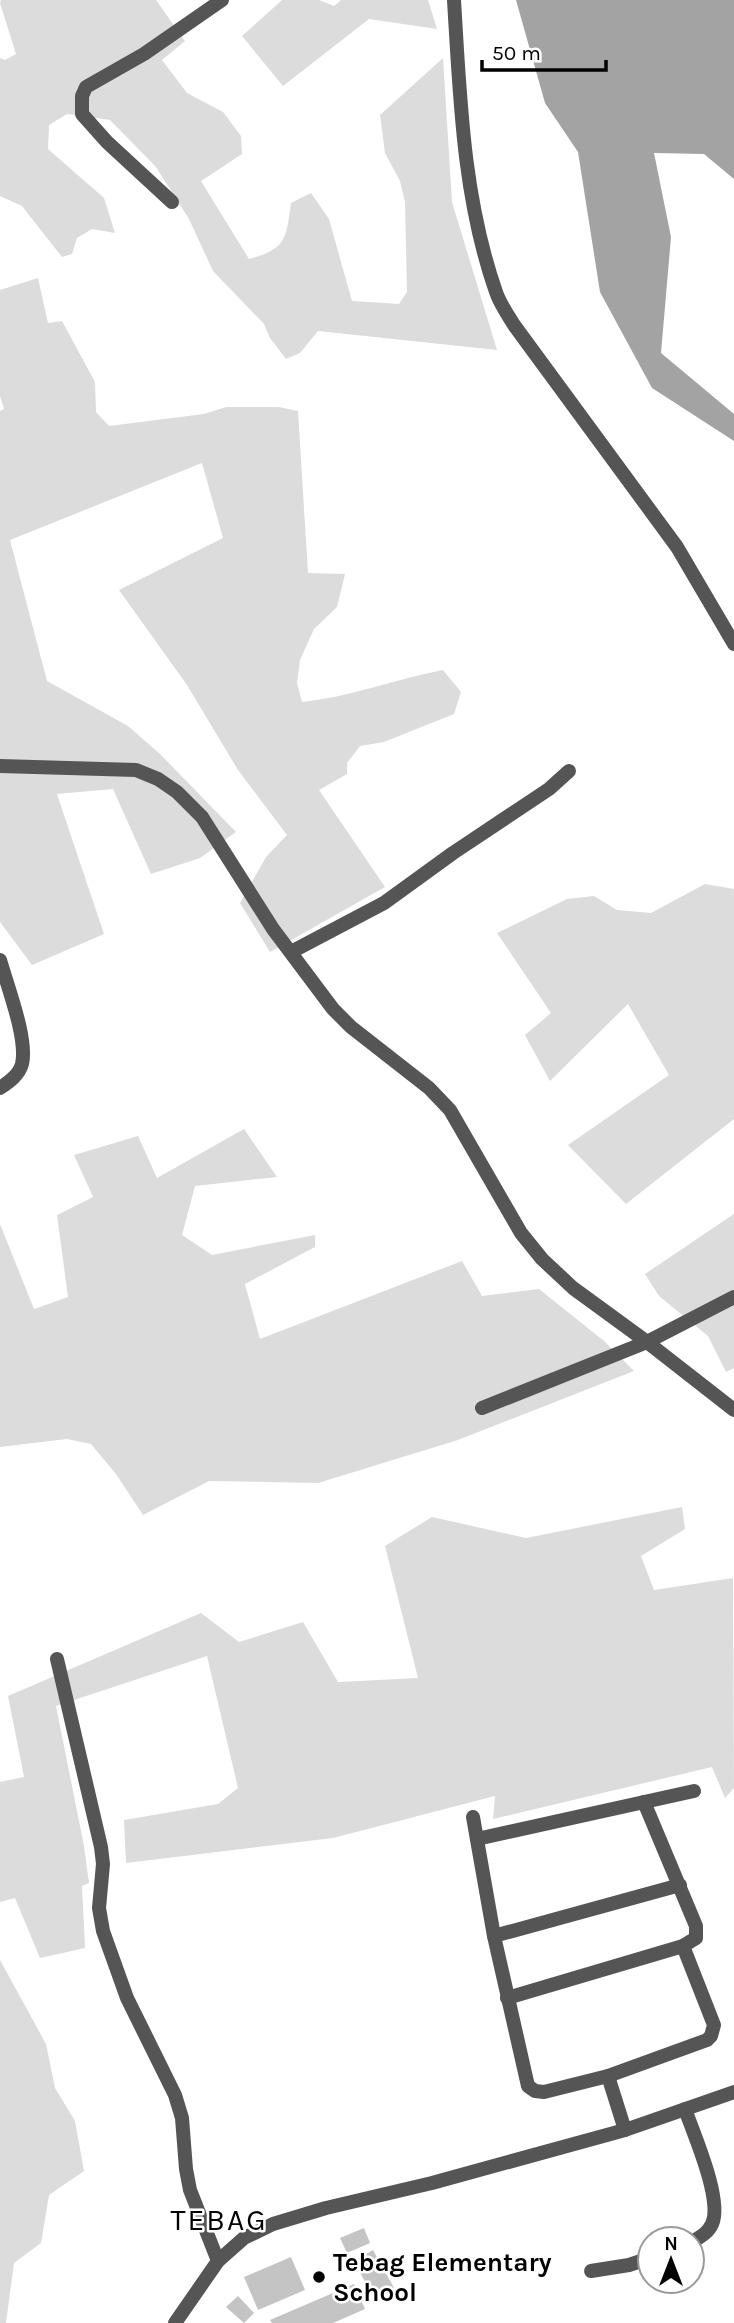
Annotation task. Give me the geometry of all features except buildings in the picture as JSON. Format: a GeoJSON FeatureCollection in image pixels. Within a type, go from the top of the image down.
{"type":"FeatureCollection","features":[{"type":"Feature","properties":{"kind":"street"},"geometry":{"type":"LineString","coordinates":[[173,202],[107,142],[82,114],[82,96],[86,87],[144,54],[222,0]]}},
{"type":"Feature","properties":{"kind":"street"},"geometry":{"type":"LineString","coordinates":[[454,0],[461,114],[469,185],[497,295],[514,325],[677,547],[734,644]]}},
{"type":"Feature","properties":{"kind":"street"},"geometry":{"type":"LineString","coordinates":[[0,766],[136,771],[158,779],[177,792],[202,817],[290,952],[333,1009],[351,1027],[429,1088],[450,1111],[521,1233],[542,1259],[573,1288],[734,1410]]}},
{"type":"Feature","properties":{"kind":"street"},"geometry":{"type":"LineString","coordinates":[[290,952],[384,903],[549,789],[569,771]]}},
{"type":"Feature","properties":{"kind":"street"},"geometry":{"type":"LineString","coordinates":[[0,960],[23,1051],[19,1071],[0,1088]]}},
{"type":"Feature","properties":{"kind":"street"},"geometry":{"type":"LineString","coordinates":[[482,1408],[647,1342],[734,1297]]}},
{"type":"Feature","properties":{"kind":"street"},"geometry":{"type":"LineString","coordinates":[[57,1659],[102,1847],[99,1908],[103,1931],[127,1998],[175,2095],[182,2118],[190,2190],[218,2262]]}},
{"type":"Feature","properties":{"kind":"street"},"geometry":{"type":"LineString","coordinates":[[477,1839],[694,1791]]}},
{"type":"Feature","properties":{"kind":"street"},"geometry":{"type":"LineString","coordinates":[[507,1998],[683,1947],[692,1942],[697,1933],[680,1885],[644,1802]]}},
{"type":"Feature","properties":{"kind":"street"},"geometry":{"type":"LineString","coordinates":[[472,1818],[507,1998],[528,2086],[535,2091],[544,2092],[608,2076],[711,2036],[714,2025],[683,1947]]}},
{"type":"Feature","properties":{"kind":"street"},"geometry":{"type":"LineString","coordinates":[[494,1936],[680,1885]]}},
{"type":"Feature","properties":{"kind":"street"},"geometry":{"type":"LineString","coordinates":[[608,2076],[625,2130]]}},
{"type":"Feature","properties":{"kind":"street"},"geometry":{"type":"LineString","coordinates":[[175,2323],[218,2262],[244,2238],[273,2224],[625,2130],[734,2092]]}},
{"type":"Feature","properties":{"kind":"street"},"geometry":{"type":"LineString","coordinates":[[685,2109],[715,2199],[713,2222],[706,2232]]}},
{"type":"Feature","properties":{"kind":"street"},"geometry":{"type":"LineString","coordinates":[[591,2271],[636,2263]]}},
{"type":"Feature","properties":{"kind":"shaded area"},"geometry":{"type":"Polygon","coordinates":[[[1,0],[156,0],[185,41],[162,60],[187,93],[223,112],[241,136],[242,154],[201,181],[249,259],[278,246],[286,233],[291,203],[311,193],[329,219],[352,301],[399,304],[407,292],[405,202],[400,181],[385,153],[380,115],[443,58],[452,202],[497,350],[318,331],[300,353],[286,359],[270,338],[264,324],[213,271],[189,219],[156,167],[110,120],[67,114],[49,125],[48,149],[104,198],[115,233],[92,229],[77,238],[72,254],[62,257],[22,206],[0,196],[0,58],[5,60],[16,54],[1,0]]]}},
{"type":"Feature","properties":{"kind":"shaded area"},"geometry":{"type":"Polygon","coordinates":[[[282,0],[319,0],[334,6],[341,0],[428,0],[437,29],[369,19],[283,86],[242,36],[282,0]]]}},
{"type":"Feature","properties":{"kind":"shaded area"},"geometry":{"type":"Polygon","coordinates":[[[516,0],[734,0],[734,179],[704,154],[654,153],[671,237],[661,353],[734,414],[734,441],[652,388],[600,292],[578,152],[545,103],[516,0]]]}},
{"type":"Feature","properties":{"kind":"shaded area"},"geometry":{"type":"Polygon","coordinates":[[[38,278],[48,323],[62,321],[95,382],[96,412],[109,426],[204,414],[226,407],[279,407],[298,411],[308,573],[345,574],[337,607],[314,629],[300,660],[297,683],[302,702],[338,696],[443,670],[461,692],[454,714],[384,742],[360,746],[347,763],[347,774],[319,790],[385,887],[270,952],[240,903],[266,857],[287,835],[238,770],[187,685],[119,590],[223,538],[202,463],[10,540],[47,681],[128,726],[160,754],[236,832],[200,858],[151,874],[113,789],[57,794],[104,934],[32,965],[0,922],[0,411],[4,409],[0,396],[0,290],[38,278]]]}},
{"type":"Feature","properties":{"kind":"shaded area"},"geometry":{"type":"Polygon","coordinates":[[[705,884],[734,889],[734,1119],[626,1204],[568,1145],[669,1075],[628,1004],[550,1081],[525,1035],[551,1013],[497,933],[567,899],[594,896],[617,910],[651,913],[705,884]]]}},
{"type":"Feature","properties":{"kind":"shaded area"},"geometry":{"type":"Polygon","coordinates":[[[244,1129],[277,1177],[195,1186],[182,1235],[212,1255],[315,1235],[315,1247],[245,1284],[260,1339],[462,1261],[482,1296],[539,1289],[604,1341],[634,1371],[458,1440],[318,1483],[209,1481],[143,1515],[116,1474],[91,1444],[67,1439],[0,1447],[0,1224],[34,1309],[68,1297],[57,1215],[93,1197],[74,1155],[138,1136],[157,1178],[244,1129]]]}},
{"type":"Feature","properties":{"kind":"shaded area"},"geometry":{"type":"Polygon","coordinates":[[[734,1214],[734,1368],[726,1372],[708,1336],[659,1296],[645,1274],[734,1214]]]}},
{"type":"Feature","properties":{"kind":"shaded area"},"geometry":{"type":"Polygon","coordinates":[[[682,1507],[685,1529],[641,1556],[654,1590],[733,1578],[734,1788],[725,1798],[712,1767],[493,1819],[495,1796],[333,1838],[126,1863],[124,1820],[218,1804],[238,1788],[207,1656],[56,1706],[89,1883],[82,1886],[85,1948],[40,1958],[15,1898],[0,1902],[0,1782],[24,1777],[8,1696],[201,1613],[239,1642],[303,1622],[338,1682],[418,1678],[385,1546],[432,1517],[526,1538],[682,1507]]]}},
{"type":"Feature","properties":{"kind":"shaded area"},"geometry":{"type":"Polygon","coordinates":[[[0,1960],[46,2044],[55,2088],[75,2121],[84,2171],[49,2195],[41,2243],[14,2263],[6,2323],[0,2323],[0,1960]]]}},
{"type":"Feature","properties":{"kind":"place","name":"Tebag Elementary School"},"geometry":{"type":"Point","coordinates":[319,2277]}},
{"type":"Feature","properties":{"kind":"district","name":"TEBAG"},"geometry":{"type":"Point","coordinates":[219,2220]}}]}
